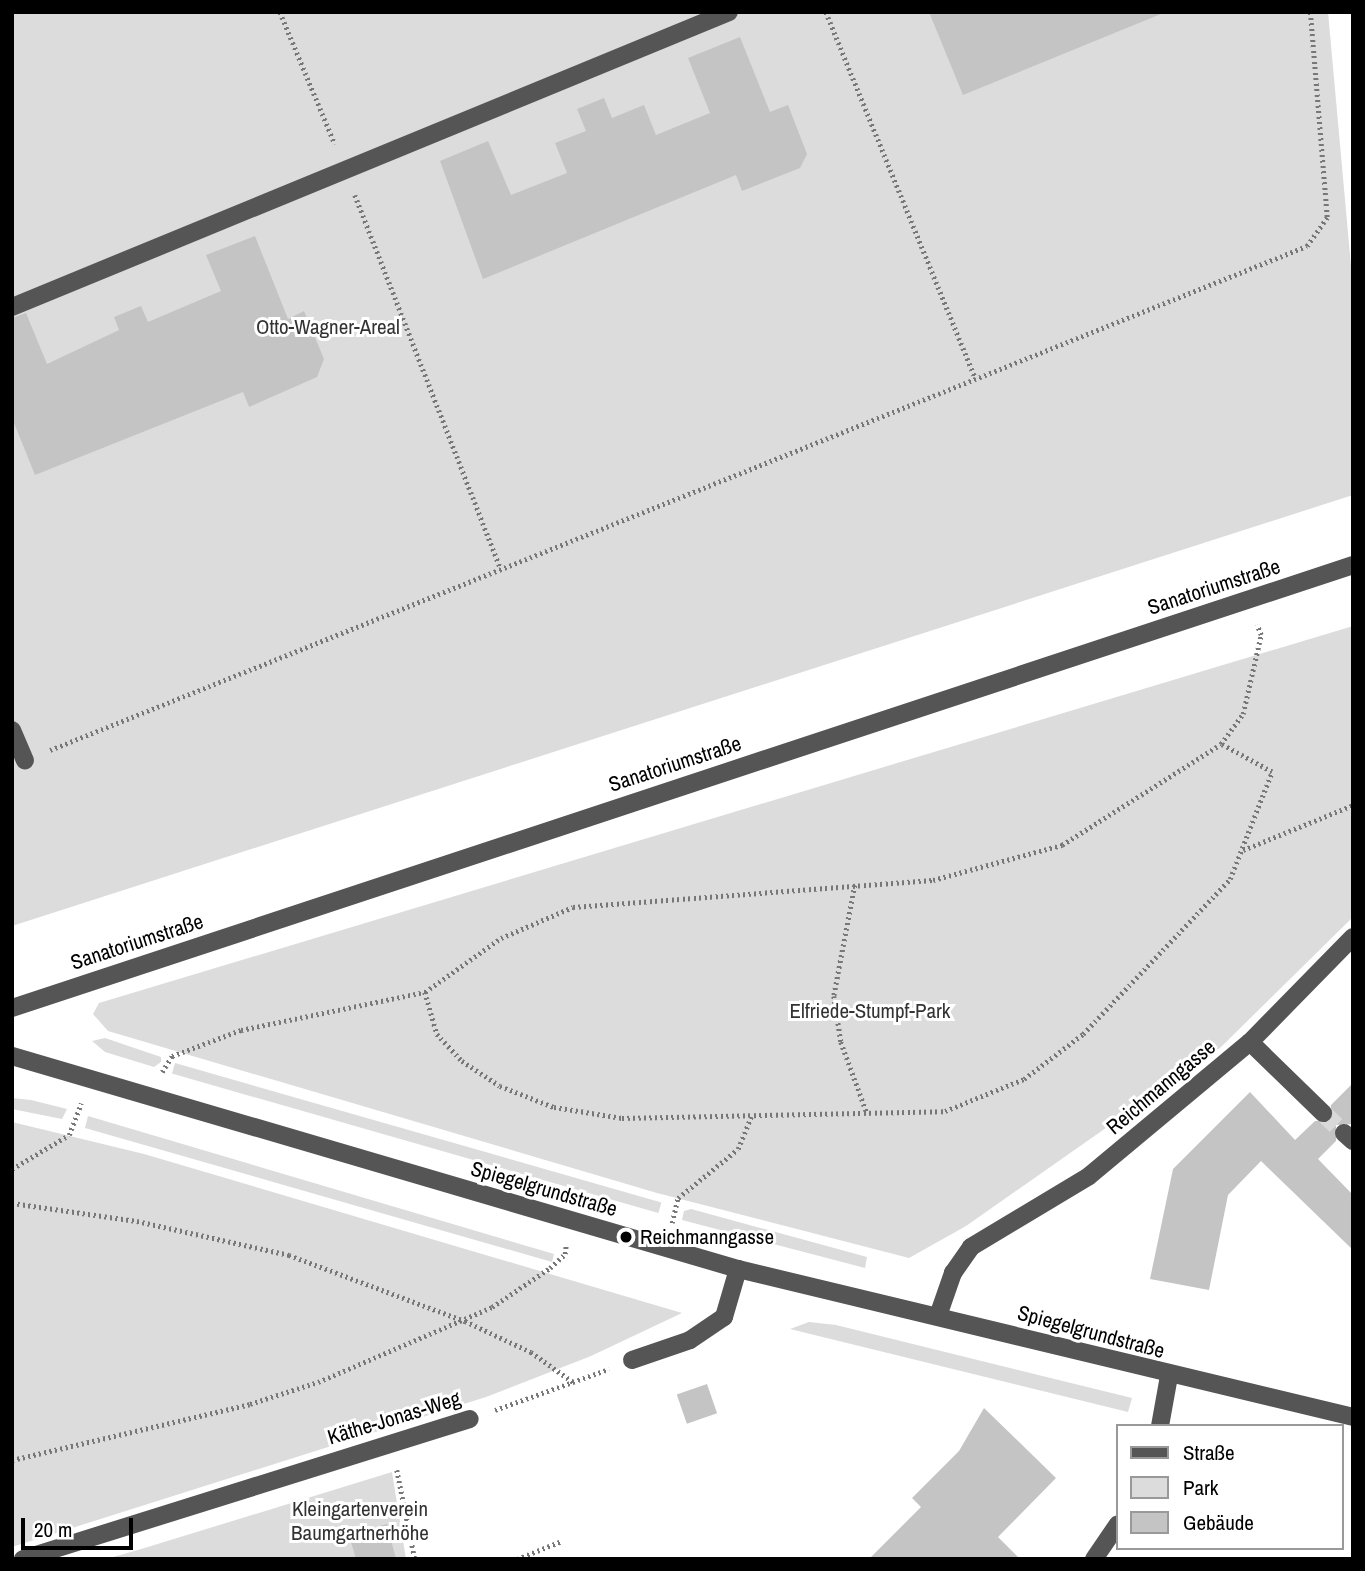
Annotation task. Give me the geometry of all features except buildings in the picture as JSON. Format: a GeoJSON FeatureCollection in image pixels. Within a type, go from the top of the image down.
{"type":"FeatureCollection","features":[{"type":"Feature","properties":{"kind":"street"},"geometry":{"type":"LineString","coordinates":[[12,307],[729,12]]}},
{"type":"Feature","properties":{"kind":"street","name":"Sanatoriumstraße"},"geometry":{"type":"LineString","coordinates":[[12,1008],[1353,565]]}},
{"type":"Feature","properties":{"kind":"street"},"geometry":{"type":"LineString","coordinates":[[12,730],[25,760]]}},
{"type":"Feature","properties":{"kind":"street","name":"Reichmanngasse"},"geometry":{"type":"LineString","coordinates":[[938,1316],[953,1273],[971,1247],[1089,1176],[1250,1042],[1353,937]]}},
{"type":"Feature","properties":{"kind":"street"},"geometry":{"type":"LineString","coordinates":[[1250,1042],[1323,1112]]}},
{"type":"Feature","properties":{"kind":"street","name":"Spiegelgrundstraße"},"geometry":{"type":"LineString","coordinates":[[12,1056],[738,1269],[938,1316],[1169,1376],[1353,1417]]}},
{"type":"Feature","properties":{"kind":"street"},"geometry":{"type":"LineString","coordinates":[[632,1360],[690,1340],[724,1317],[738,1269]]}},
{"type":"Feature","properties":{"kind":"street"},"geometry":{"type":"LineString","coordinates":[[1160,1424],[1169,1376]]}},
{"type":"Feature","properties":{"kind":"street","name":"Käthe-Jonas-Weg"},"geometry":{"type":"LineString","coordinates":[[23,1559],[470,1419]]}},
{"type":"Feature","properties":{"kind":"street"},"geometry":{"type":"LineString","coordinates":[[1094,1559],[1116,1527]]}},
{"type":"Feature","properties":{"kind":"path"},"geometry":{"type":"LineString","coordinates":[[280,12],[500,569]]}},
{"type":"Feature","properties":{"kind":"path"},"geometry":{"type":"LineString","coordinates":[[826,12],[976,379]]}},
{"type":"Feature","properties":{"kind":"path"},"geometry":{"type":"LineString","coordinates":[[25,760],[1307,246],[1327,217],[1310,12]]}},
{"type":"Feature","properties":{"kind":"path"},"geometry":{"type":"LineString","coordinates":[[152,1099],[172,1056],[241,1030],[425,992],[501,938],[573,907],[933,880],[1062,845],[1221,744],[1243,714],[1261,635],[1247,599]]}},
{"type":"Feature","properties":{"kind":"path"},"geometry":{"type":"LineString","coordinates":[[425,992],[437,1034],[463,1061],[511,1090],[554,1107],[622,1118],[945,1111],[1024,1079],[1092,1025],[1230,879],[1272,772],[1221,744]]}},
{"type":"Feature","properties":{"kind":"path"},"geometry":{"type":"LineString","coordinates":[[1242,851],[1353,805]]}},
{"type":"Feature","properties":{"kind":"path"},"geometry":{"type":"LineString","coordinates":[[855,885],[834,996],[841,1042],[867,1113]]}},
{"type":"Feature","properties":{"kind":"path"},"geometry":{"type":"LineString","coordinates":[[12,1169],[69,1135],[86,1079]]}},
{"type":"Feature","properties":{"kind":"path"},"geometry":{"type":"LineString","coordinates":[[667,1248],[678,1198],[738,1149],[751,1116]]}},
{"type":"Feature","properties":{"kind":"path"},"geometry":{"type":"LineString","coordinates":[[12,1203],[149,1224],[289,1255],[465,1321],[531,1352],[573,1382]]}},
{"type":"Feature","properties":{"kind":"path"},"geometry":{"type":"LineString","coordinates":[[12,1460],[250,1404],[318,1382],[465,1321],[550,1268],[565,1254],[571,1221]]}},
{"type":"Feature","properties":{"kind":"path","name":"Käthe-Jonas-Weg"},"geometry":{"type":"LineString","coordinates":[[470,1419],[632,1360]]}},
{"type":"Feature","properties":{"kind":"path"},"geometry":{"type":"LineString","coordinates":[[392,1443],[415,1559]]}},
{"type":"Feature","properties":{"kind":"path"},"geometry":{"type":"LineString","coordinates":[[517,1559],[562,1541]]}},
{"type":"Feature","properties":{"kind":"green space","name":"Otto-Wagner-Areal"},"geometry":{"type":"Polygon","coordinates":[[[12,12],[1328,12],[1353,288],[1353,495],[12,926],[12,12]]]}},
{"type":"Feature","properties":{"kind":"green space","name":"Elfriede-Stumpf-Park"},"geometry":{"type":"Polygon","coordinates":[[[1353,626],[1353,917],[1220,1048],[966,1226],[909,1258],[657,1193],[108,1031],[93,1014],[99,1003],[1353,626]]]}},
{"type":"Feature","properties":{"kind":"green space"},"geometry":{"type":"Polygon","coordinates":[[[105,1038],[161,1057],[161,1062],[154,1067],[105,1052],[92,1041],[105,1038]]]}},
{"type":"Feature","properties":{"kind":"green space"},"geometry":{"type":"Polygon","coordinates":[[[175,1063],[661,1202],[658,1213],[172,1074],[175,1063]]]}},
{"type":"Feature","properties":{"kind":"green space"},"geometry":{"type":"Polygon","coordinates":[[[12,1098],[67,1109],[62,1119],[12,1109],[12,1098]]]}},
{"type":"Feature","properties":{"kind":"green space"},"geometry":{"type":"Polygon","coordinates":[[[88,1116],[554,1254],[552,1262],[85,1128],[88,1116]]]}},
{"type":"Feature","properties":{"kind":"green space"},"geometry":{"type":"Polygon","coordinates":[[[12,1122],[144,1154],[682,1313],[591,1356],[486,1397],[12,1547],[12,1122]]]}},
{"type":"Feature","properties":{"kind":"green space"},"geometry":{"type":"Polygon","coordinates":[[[691,1209],[867,1257],[865,1268],[682,1220],[684,1211],[691,1209]]]}},
{"type":"Feature","properties":{"kind":"green space"},"geometry":{"type":"Polygon","coordinates":[[[809,1322],[836,1325],[1132,1398],[1128,1412],[790,1329],[809,1322]]]}},
{"type":"Feature","properties":{"kind":"green space","name":"Kleingartenverein Baumgartnerhöhe"},"geometry":{"type":"Polygon","coordinates":[[[392,1472],[406,1559],[106,1559],[138,1550],[392,1472]]]}},
{"type":"Feature","properties":{"kind":"tunnel"},"geometry":{"type":"LineString","coordinates":[[1323,1113],[1344,1133]]}},
{"type":"Feature","properties":{"kind":"place","name":"Reichmanngasse"},"geometry":{"type":"Point","coordinates":[626,1237]}}]}
